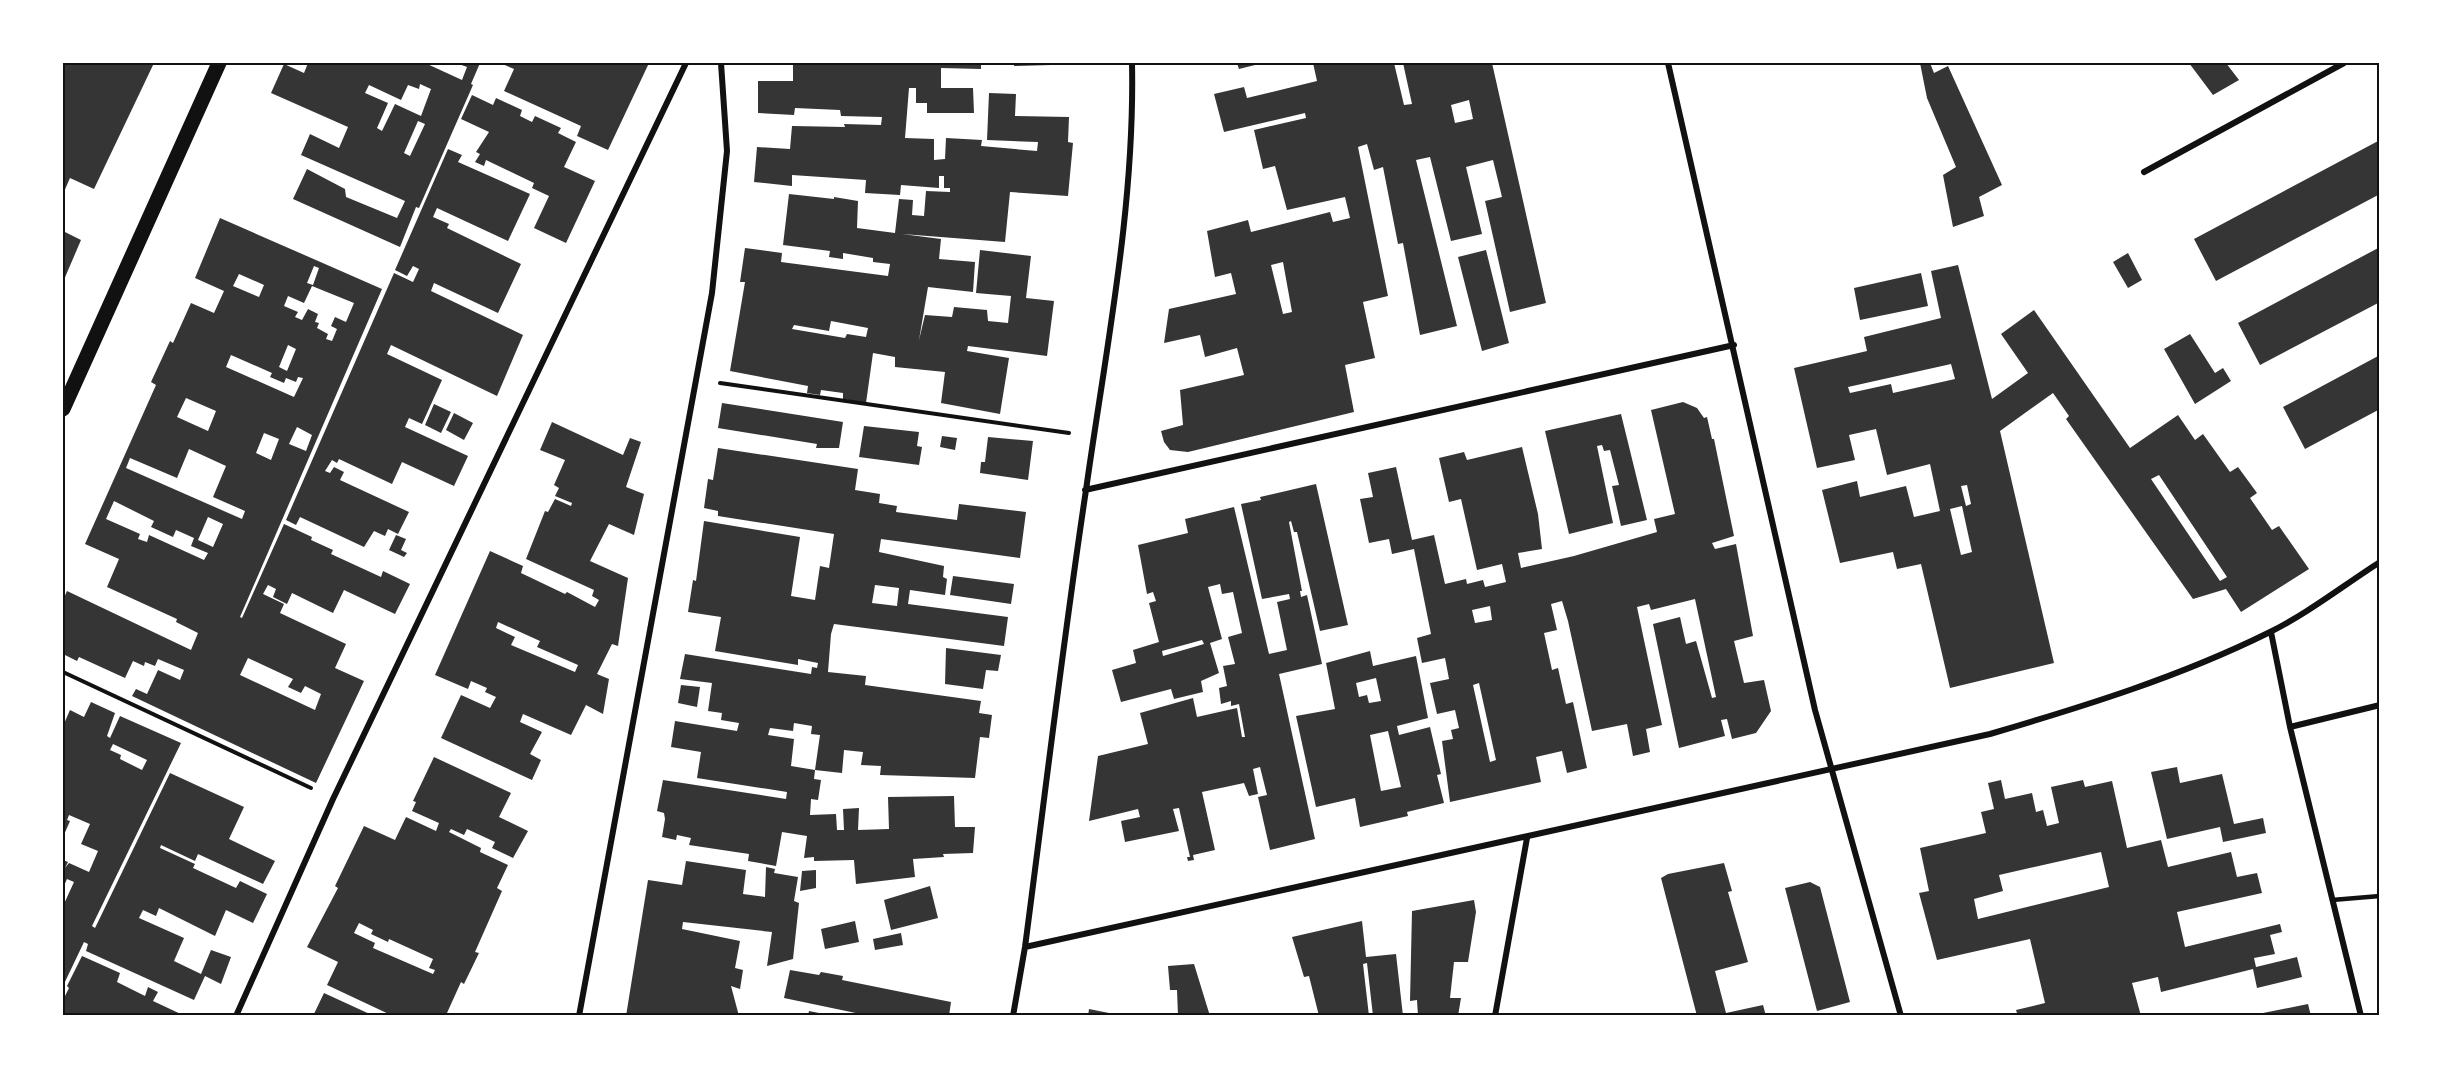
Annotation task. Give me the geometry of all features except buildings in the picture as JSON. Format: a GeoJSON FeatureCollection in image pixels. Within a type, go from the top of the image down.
{"type":"FeatureCollection","features":[{"type":"Feature","properties":{"kind":"main road"},"geometry":{"type":"LineString","coordinates":[[63,409],[219,63]]}},
{"type":"Feature","properties":{"kind":"street"},"geometry":{"type":"LineString","coordinates":[[236,1016],[333,799],[686,63]]}},
{"type":"Feature","properties":{"kind":"street"},"geometry":{"type":"LineString","coordinates":[[579,1016],[712,293],[727,151],[721,63]]}},
{"type":"Feature","properties":{"kind":"street"},"geometry":{"type":"LineString","coordinates":[[1013,1016],[1025,947],[1085,490],[1120,266],[1132,99],[1132,63]]}},
{"type":"Feature","properties":{"kind":"street"},"geometry":{"type":"LineString","coordinates":[[1668,63],[1734,345],[1815,710],[1901,1016]]}},
{"type":"Feature","properties":{"kind":"street"},"geometry":{"type":"LineString","coordinates":[[2144,172],[2344,63]]}},
{"type":"Feature","properties":{"kind":"street"},"geometry":{"type":"LineString","coordinates":[[1085,490],[1734,345]]}},
{"type":"Feature","properties":{"kind":"street"},"geometry":{"type":"LineString","coordinates":[[1025,947],[1990,734],[2100,702],[2200,664],[2271,632],[2380,562]]}},
{"type":"Feature","properties":{"kind":"street"},"geometry":{"type":"LineString","coordinates":[[2271,632],[2290,727],[2361,1016]]}},
{"type":"Feature","properties":{"kind":"street"},"geometry":{"type":"LineString","coordinates":[[2290,727],[2380,705]]}},
{"type":"Feature","properties":{"kind":"street"},"geometry":{"type":"LineString","coordinates":[[1495,1016],[1527,838]]}},
{"type":"Feature","properties":{"kind":"lane"},"geometry":{"type":"LineString","coordinates":[[2332,900],[2380,896]]}},
{"type":"Feature","properties":{"kind":"path"},"geometry":{"type":"LineString","coordinates":[[695,380],[1094,437]]}},
{"type":"Feature","properties":{"kind":"path"},"geometry":{"type":"LineString","coordinates":[[63,672],[333,799]]}}]}
